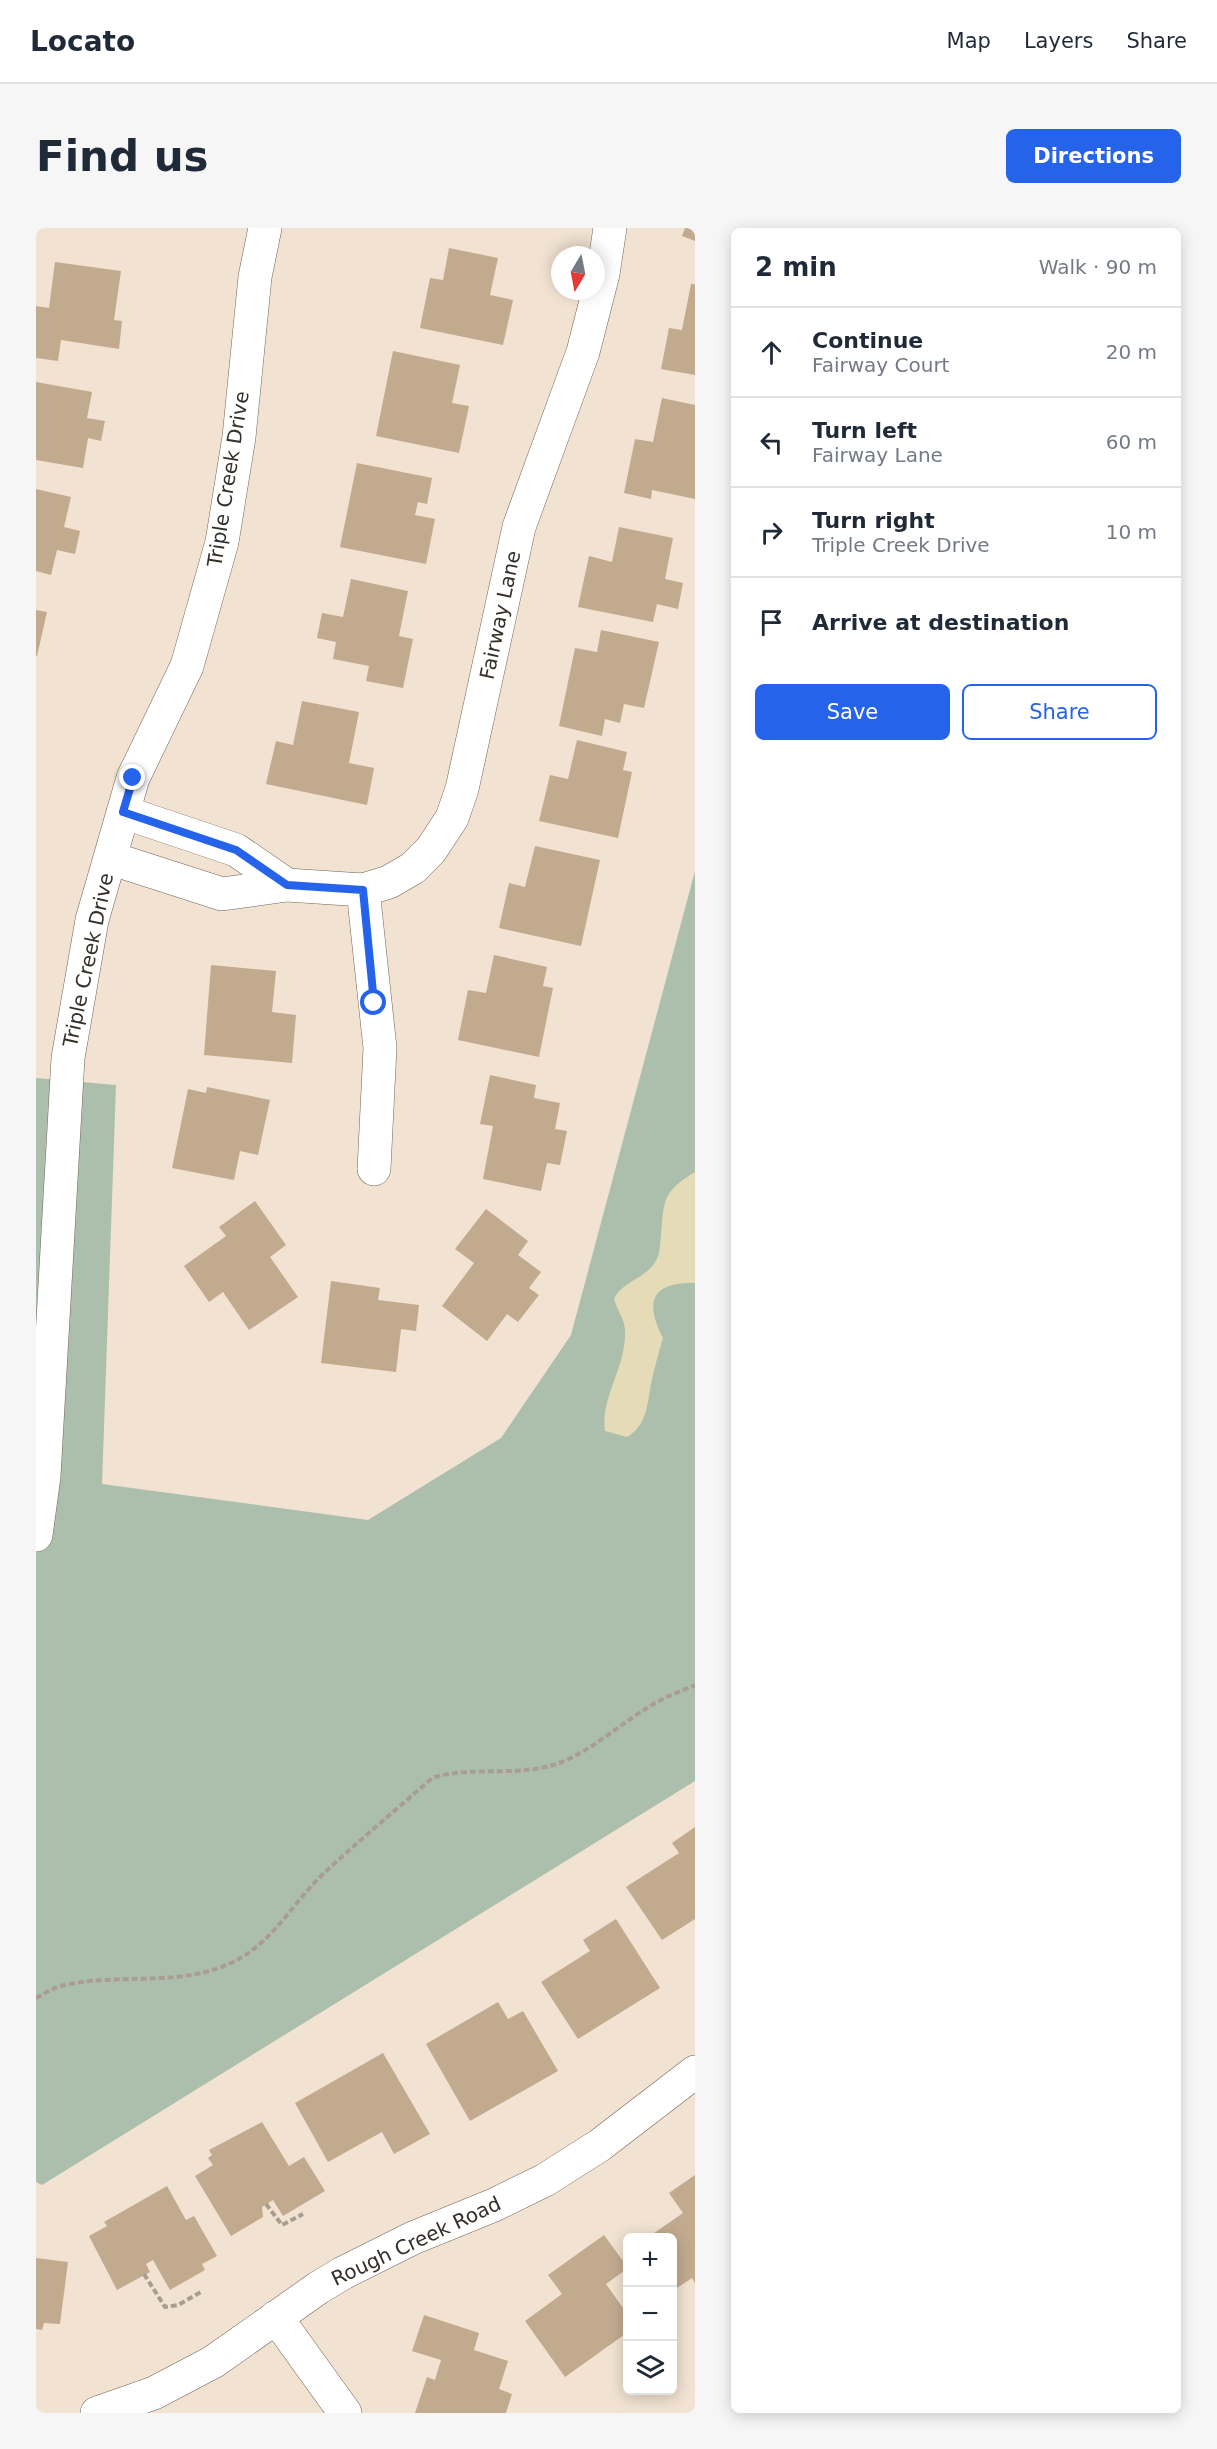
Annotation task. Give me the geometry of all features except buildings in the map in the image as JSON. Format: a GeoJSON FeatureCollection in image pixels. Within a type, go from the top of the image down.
{"type":"FeatureCollection","features":[{"type":"Feature","properties":{"kind":"street","name":"Triple Creek Drive"},"geometry":{"type":"LineString","coordinates":[[36,1535],[44,1476],[68,1058],[92,920],[133,778],[187,666],[222,542],[238,437],[255,277],[265,228]]}},
{"type":"Feature","properties":{"kind":"street","name":"Fairway Lane"},"geometry":{"type":"LineString","coordinates":[[110,858],[222,894],[287,885],[363,890],[389,882],[413,868],[431,850],[452,818],[462,789],[519,527],[583,352],[603,274],[610,228]]}},
{"type":"Feature","properties":{"kind":"street"},"geometry":{"type":"LineString","coordinates":[[123,812],[236,850],[287,885]]}},
{"type":"Feature","properties":{"kind":"street"},"geometry":{"type":"LineString","coordinates":[[363,890],[380,1048],[374,1169]]}},
{"type":"Feature","properties":{"kind":"street","name":"Rough Creek Road"},"geometry":{"type":"LineString","coordinates":[[97,2413],[154,2393],[213,2362],[318,2288],[344,2273],[413,2238],[494,2205],[545,2180],[600,2145],[695,2072]]}},
{"type":"Feature","properties":{"kind":"street"},"geometry":{"type":"LineString","coordinates":[[276,2317],[345,2413]]}},
{"type":"Feature","properties":{"kind":"path"},"geometry":{"type":"LineString","coordinates":[[36,1998],[58,1987],[82,1982],[156,1980],[194,1974],[231,1963],[267,1940],[321,1876],[432,1779],[447,1773],[533,1769],[560,1762],[661,1700],[695,1685]]}},
{"type":"Feature","properties":{"kind":"path"},"geometry":{"type":"LineString","coordinates":[[266,2204],[282,2224],[303,2214]]}},
{"type":"Feature","properties":{"kind":"path"},"geometry":{"type":"LineString","coordinates":[[144,2274],[165,2307],[178,2306],[201,2292]]}},
{"type":"Feature","properties":{"kind":"green space"},"geometry":{"type":"Polygon","coordinates":[[[695,871],[695,1781],[42,2185],[36,2182],[36,1078],[116,1085],[102,1484],[368,1520],[501,1438],[571,1335],[695,871]]]}},
{"type":"Feature","properties":{"kind":"sand"},"geometry":{"type":"Polygon","coordinates":[[[695,1172],[695,1283],[669,1286],[656,1296],[653,1304],[654,1314],[663,1338],[643,1419],[634,1432],[627,1437],[605,1431],[606,1406],[625,1343],[625,1326],[614,1299],[623,1288],[648,1271],[657,1259],[664,1205],[667,1198],[676,1185],[695,1172]]]}},
{"type":"Feature","properties":{"kind":"route"},"geometry":{"type":"LineString","coordinates":[[133,778],[123,812],[236,850],[287,885],[328,890],[363,890],[374,1003]]}}]}
